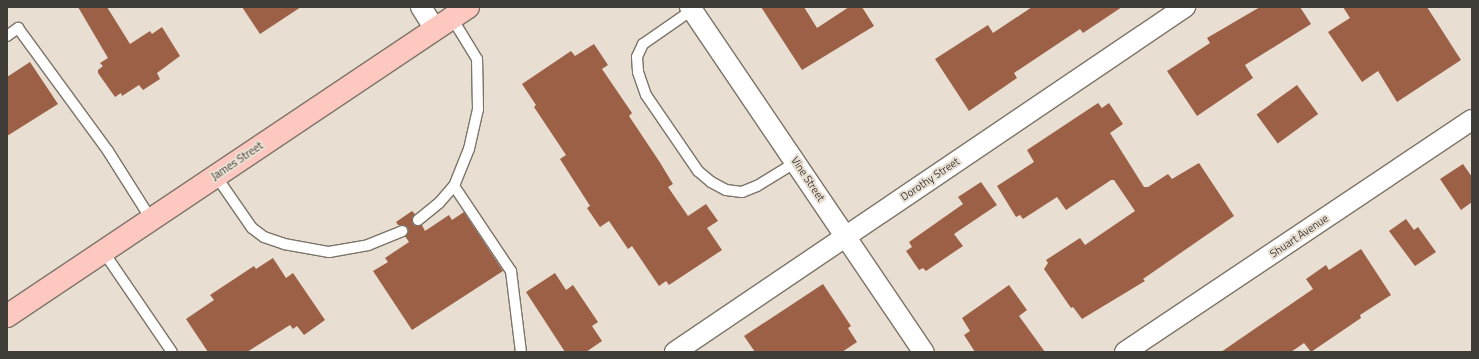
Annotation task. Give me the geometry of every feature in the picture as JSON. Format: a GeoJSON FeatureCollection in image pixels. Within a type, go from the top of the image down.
{"type":"FeatureCollection","features":[{"type":"Feature","properties":{"kind":"main road","name":"James Street"},"geometry":{"type":"LineString","coordinates":[[7,316],[452,18]]}},
{"type":"Feature","properties":{"kind":"street"},"geometry":{"type":"LineString","coordinates":[[421,7],[452,18]]}},
{"type":"Feature","properties":{"kind":"street","name":"Dorothy Street"},"geometry":{"type":"LineString","coordinates":[[676,352],[1185,7]]}},
{"type":"Feature","properties":{"kind":"street","name":"Vine Street"},"geometry":{"type":"LineString","coordinates":[[691,9],[847,236],[924,352]]}},
{"type":"Feature","properties":{"kind":"street","name":"Shuart Avenue"},"geometry":{"type":"LineString","coordinates":[[1125,352],[1472,120]]}},
{"type":"Feature","properties":{"kind":"lane"},"geometry":{"type":"LineString","coordinates":[[691,9],[643,44],[637,57],[638,72],[646,95],[698,171],[726,190],[742,192],[757,186],[796,162]]}},
{"type":"Feature","properties":{"kind":"lane"},"geometry":{"type":"LineString","coordinates":[[418,220],[439,203],[454,186],[469,149],[478,109],[479,79],[477,59],[452,18]]}},
{"type":"Feature","properties":{"kind":"lane"},"geometry":{"type":"LineString","coordinates":[[7,36],[18,28],[108,151],[151,220]]}},
{"type":"Feature","properties":{"kind":"lane"},"geometry":{"type":"LineString","coordinates":[[216,176],[252,228],[264,237],[284,244],[329,252],[368,245],[402,231]]}},
{"type":"Feature","properties":{"kind":"lane"},"geometry":{"type":"LineString","coordinates":[[454,186],[511,271],[521,352]]}},
{"type":"Feature","properties":{"kind":"lane"},"geometry":{"type":"LineString","coordinates":[[103,251],[172,352]]}},
{"type":"Feature","properties":{"kind":"building"},"geometry":{"type":"Polygon","coordinates":[[[78,7],[107,7],[130,44],[150,31],[152,34],[162,27],[180,56],[157,73],[160,79],[143,90],[139,85],[122,96],[121,93],[115,97],[98,73],[98,70],[103,66],[100,63],[108,58],[78,7]]]}},
{"type":"Feature","properties":{"kind":"building"},"geometry":{"type":"Polygon","coordinates":[[[242,7],[301,7],[260,34],[242,7]]]}},
{"type":"Feature","properties":{"kind":"building"},"geometry":{"type":"Polygon","coordinates":[[[761,7],[804,7],[817,28],[849,7],[862,7],[874,26],[802,70],[761,7]]]}},
{"type":"Feature","properties":{"kind":"building"},"geometry":{"type":"Polygon","coordinates":[[[1032,7],[1122,7],[1083,33],[1080,29],[1014,73],[1017,78],[969,111],[935,59],[988,25],[993,33],[1032,7]]]}},
{"type":"Feature","properties":{"kind":"building"},"geometry":{"type":"Polygon","coordinates":[[[1260,7],[1300,7],[1311,24],[1245,65],[1253,78],[1197,116],[1167,71],[1210,43],[1207,38],[1260,7]]]}},
{"type":"Feature","properties":{"kind":"building"},"geometry":{"type":"Polygon","coordinates":[[[1343,7],[1427,7],[1461,60],[1397,102],[1378,71],[1362,82],[1328,32],[1350,18],[1343,7]]]}},
{"type":"Feature","properties":{"kind":"building"},"geometry":{"type":"Polygon","coordinates":[[[594,44],[608,65],[602,69],[632,113],[629,116],[673,184],[668,187],[688,216],[706,204],[718,221],[707,228],[722,250],[669,285],[666,281],[659,286],[632,246],[628,249],[609,221],[600,227],[587,208],[590,206],[560,159],[566,155],[534,107],[536,105],[522,84],[571,51],[575,56],[594,44]]]}},
{"type":"Feature","properties":{"kind":"building"},"geometry":{"type":"Polygon","coordinates":[[[30,62],[58,104],[7,136],[7,77],[30,62]]]}},
{"type":"Feature","properties":{"kind":"building"},"geometry":{"type":"Polygon","coordinates":[[[1297,85],[1318,114],[1278,144],[1257,114],[1297,85]]]}},
{"type":"Feature","properties":{"kind":"building"},"geometry":{"type":"Polygon","coordinates":[[[1098,103],[1102,108],[1109,103],[1123,124],[1110,133],[1144,187],[1148,187],[1168,174],[1172,179],[1199,163],[1234,216],[1143,279],[1145,281],[1082,319],[1073,307],[1071,308],[1044,269],[1048,263],[1046,260],[1080,238],[1085,245],[1135,211],[1114,180],[1111,180],[1066,210],[1057,197],[1023,219],[1020,215],[1016,217],[997,186],[1034,162],[1027,150],[1098,103]]]}},
{"type":"Feature","properties":{"kind":"building"},"geometry":{"type":"Polygon","coordinates":[[[1463,164],[1472,177],[1472,202],[1461,210],[1440,179],[1463,164]]]}},
{"type":"Feature","properties":{"kind":"building"},"geometry":{"type":"Polygon","coordinates":[[[981,182],[997,205],[954,234],[963,246],[926,271],[923,268],[919,270],[906,251],[912,247],[909,242],[963,204],[958,197],[981,182]]]}},
{"type":"Feature","properties":{"kind":"building"},"geometry":{"type":"Polygon","coordinates":[[[412,211],[415,214],[413,224],[422,225],[425,231],[449,215],[452,220],[464,212],[503,271],[412,330],[373,271],[388,262],[385,258],[409,242],[405,236],[408,228],[403,225],[398,225],[396,222],[412,211]]]}},
{"type":"Feature","properties":{"kind":"building"},"geometry":{"type":"Polygon","coordinates":[[[1406,219],[1414,230],[1418,227],[1436,252],[1415,266],[1389,231],[1406,219]]]}},
{"type":"Feature","properties":{"kind":"building"},"geometry":{"type":"Polygon","coordinates":[[[1361,249],[1391,295],[1360,315],[1361,318],[1311,352],[1304,343],[1291,352],[1221,352],[1313,289],[1306,279],[1326,265],[1329,270],[1361,249]]]}},
{"type":"Feature","properties":{"kind":"building"},"geometry":{"type":"Polygon","coordinates":[[[273,258],[286,278],[293,273],[325,320],[304,335],[297,326],[293,329],[290,325],[247,352],[208,352],[186,319],[214,300],[210,295],[254,266],[256,269],[273,258]]]}},
{"type":"Feature","properties":{"kind":"building"},"geometry":{"type":"Polygon","coordinates":[[[555,273],[566,290],[573,285],[598,322],[592,326],[602,341],[586,352],[565,352],[526,292],[555,273]]]}},
{"type":"Feature","properties":{"kind":"building"},"geometry":{"type":"Polygon","coordinates":[[[823,284],[851,326],[848,328],[857,342],[842,352],[755,352],[744,336],[823,284]]]}},
{"type":"Feature","properties":{"kind":"building"},"geometry":{"type":"Polygon","coordinates":[[[1009,285],[1027,310],[1019,316],[1045,352],[975,352],[964,335],[970,331],[962,318],[1009,285]]]}}]}
